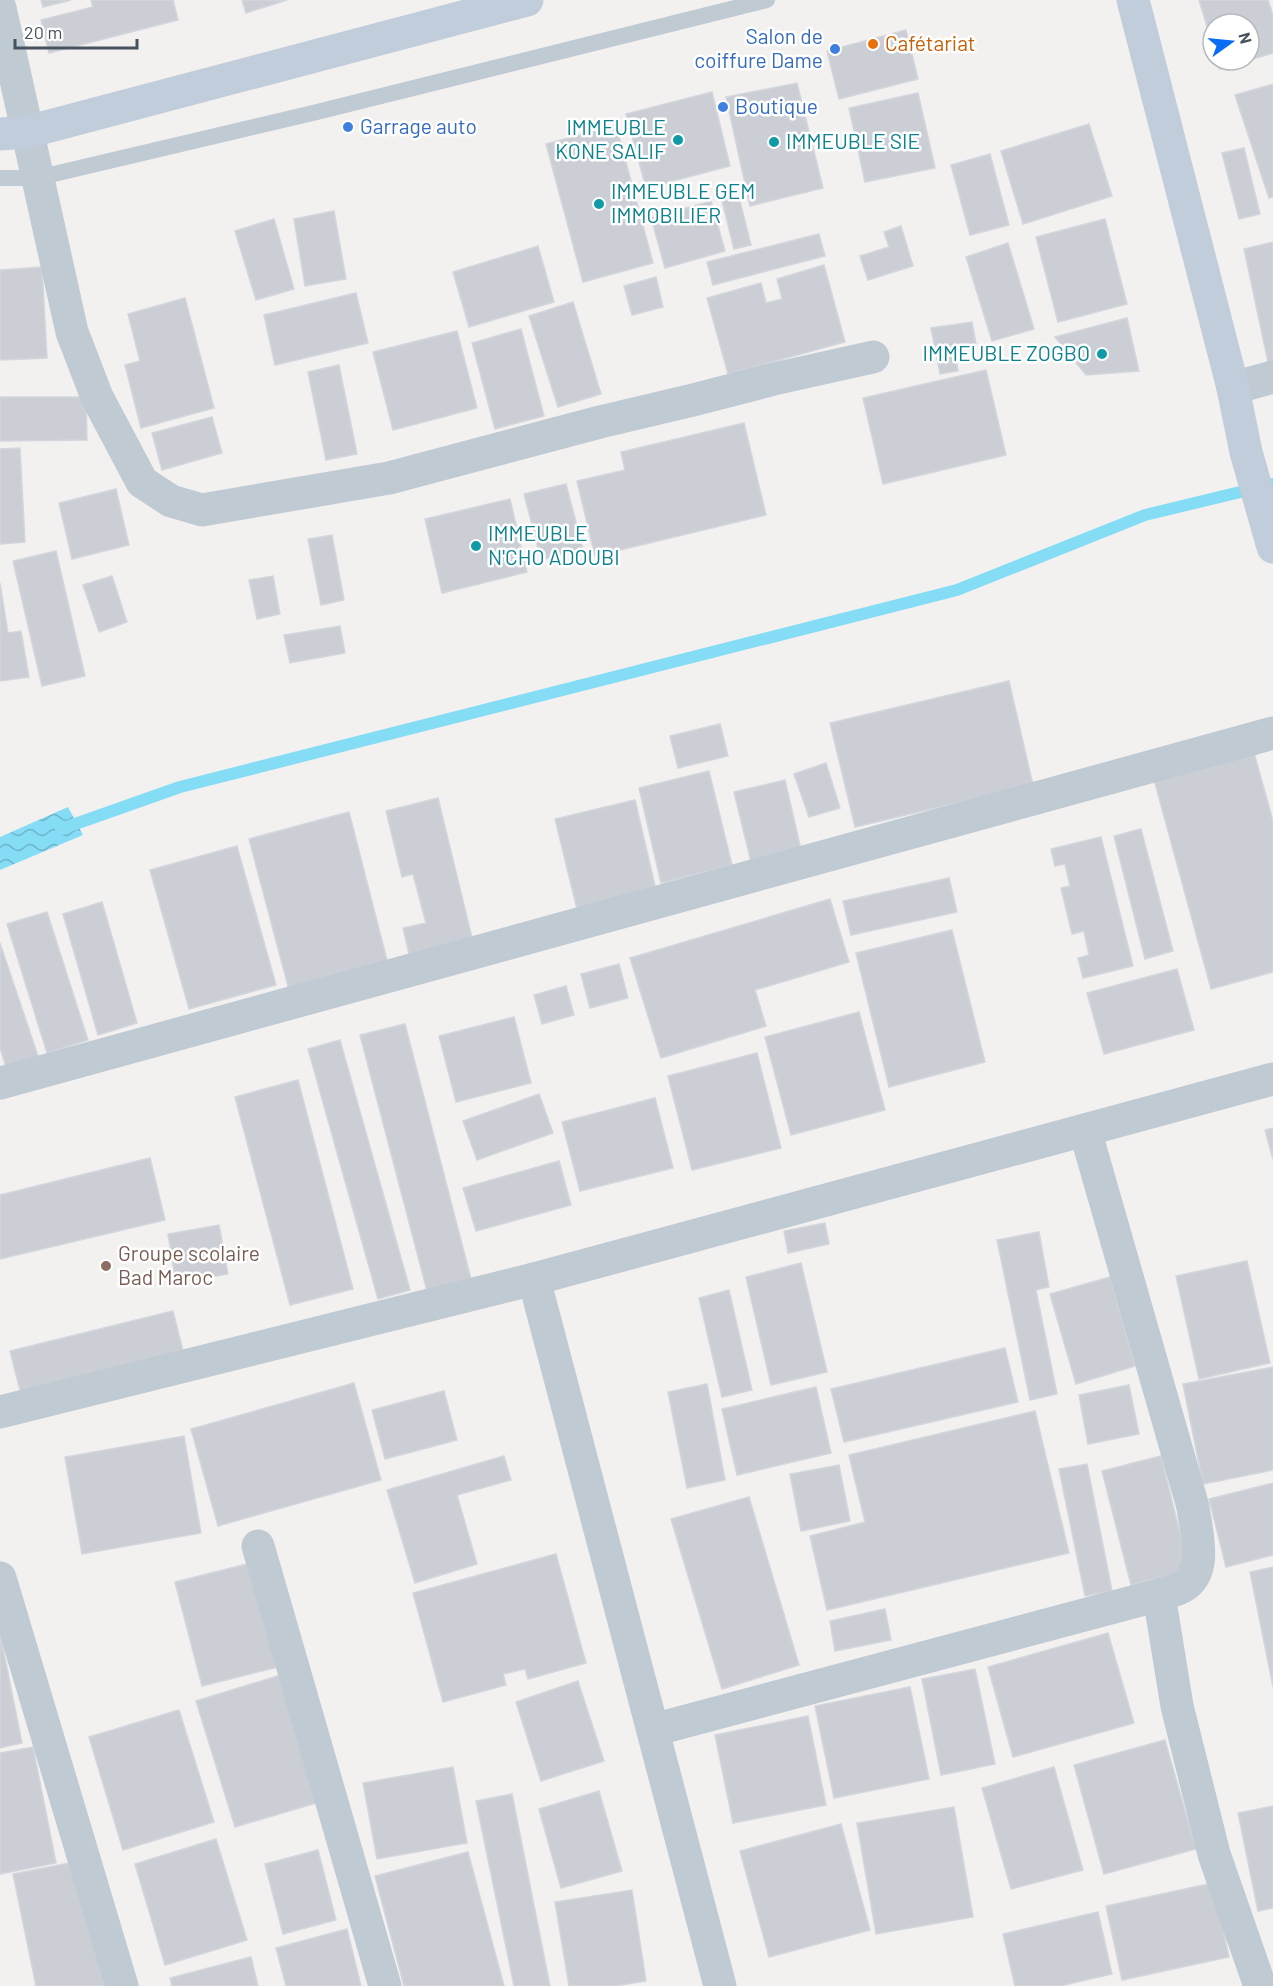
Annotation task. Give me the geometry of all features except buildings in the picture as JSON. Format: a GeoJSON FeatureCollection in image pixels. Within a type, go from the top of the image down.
{"type":"FeatureCollection","features":[{"type":"Feature","properties":{"kind":"street"},"geometry":{"type":"LineString","coordinates":[[14,133],[527,0]]}},
{"type":"Feature","properties":{"kind":"street"},"geometry":{"type":"LineString","coordinates":[[1133,0],[1233,387],[1246,452],[1271,539]]}},
{"type":"Feature","properties":{"kind":"street"},"geometry":{"type":"LineString","coordinates":[[0,8],[14,133],[37,178],[72,332],[97,397],[142,482],[171,501],[202,510],[389,478],[600,422],[873,357]]}},
{"type":"Feature","properties":{"kind":"street"},"geometry":{"type":"LineString","coordinates":[[1233,387],[1273,377]]}},
{"type":"Feature","properties":{"kind":"street"},"geometry":{"type":"LineString","coordinates":[[0,1083],[1273,733]]}},
{"type":"Feature","properties":{"kind":"street"},"geometry":{"type":"LineString","coordinates":[[0,1412],[534,1278],[1273,1079]]}},
{"type":"Feature","properties":{"kind":"street"},"geometry":{"type":"LineString","coordinates":[[653,1730],[1159,1595],[1183,1587],[1194,1575],[1200,1561],[1193,1507],[1085,1130]]}},
{"type":"Feature","properties":{"kind":"street"},"geometry":{"type":"LineString","coordinates":[[534,1278],[720,1986]]}},
{"type":"Feature","properties":{"kind":"street"},"geometry":{"type":"LineString","coordinates":[[258,1546],[385,1986]]}},
{"type":"Feature","properties":{"kind":"street"},"geometry":{"type":"LineString","coordinates":[[0,1578],[122,1986]]}},
{"type":"Feature","properties":{"kind":"street"},"geometry":{"type":"LineString","coordinates":[[1159,1595],[1177,1706],[1214,1854],[1260,1986]]}},
{"type":"Feature","properties":{"kind":"lane"},"geometry":{"type":"LineString","coordinates":[[0,178],[37,178],[767,0]]}},
{"type":"Feature","properties":{"kind":"water"},"geometry":{"type":"Polygon","coordinates":[[[68,807],[83,835],[0,870],[0,837],[68,807]]]}},
{"type":"Feature","properties":{"kind":"waterway"},"geometry":{"type":"LineString","coordinates":[[61,829],[180,787],[957,590],[1145,515],[1273,484]]}},
{"type":"Feature","properties":{"kind":"place","name":"Cafétariat"},"geometry":{"type":"Point","coordinates":[873,44]}},
{"type":"Feature","properties":{"kind":"place","name":"Salon de coiffure Dame"},"geometry":{"type":"Point","coordinates":[835,49]}},
{"type":"Feature","properties":{"kind":"place","name":"Boutique"},"geometry":{"type":"Point","coordinates":[723,107]}},
{"type":"Feature","properties":{"kind":"place","name":"Garrage auto"},"geometry":{"type":"Point","coordinates":[348,127]}},
{"type":"Feature","properties":{"kind":"place","name":"IMMEUBLE KONE SALIF"},"geometry":{"type":"Point","coordinates":[678,140]}},
{"type":"Feature","properties":{"kind":"place","name":"IMMEUBLE SIE"},"geometry":{"type":"Point","coordinates":[774,142]}},
{"type":"Feature","properties":{"kind":"place","name":"IMMEUBLE GEM IMMOBILIER"},"geometry":{"type":"Point","coordinates":[599,204]}},
{"type":"Feature","properties":{"kind":"place","name":"IMMEUBLE ZOGBO"},"geometry":{"type":"Point","coordinates":[1102,354]}},
{"type":"Feature","properties":{"kind":"place","name":"IMMEUBLE N'CHO ADOUBI"},"geometry":{"type":"Point","coordinates":[476,546]}},
{"type":"Feature","properties":{"kind":"place","name":"Groupe scolaire Bad Maroc"},"geometry":{"type":"Point","coordinates":[106,1266]}}]}
